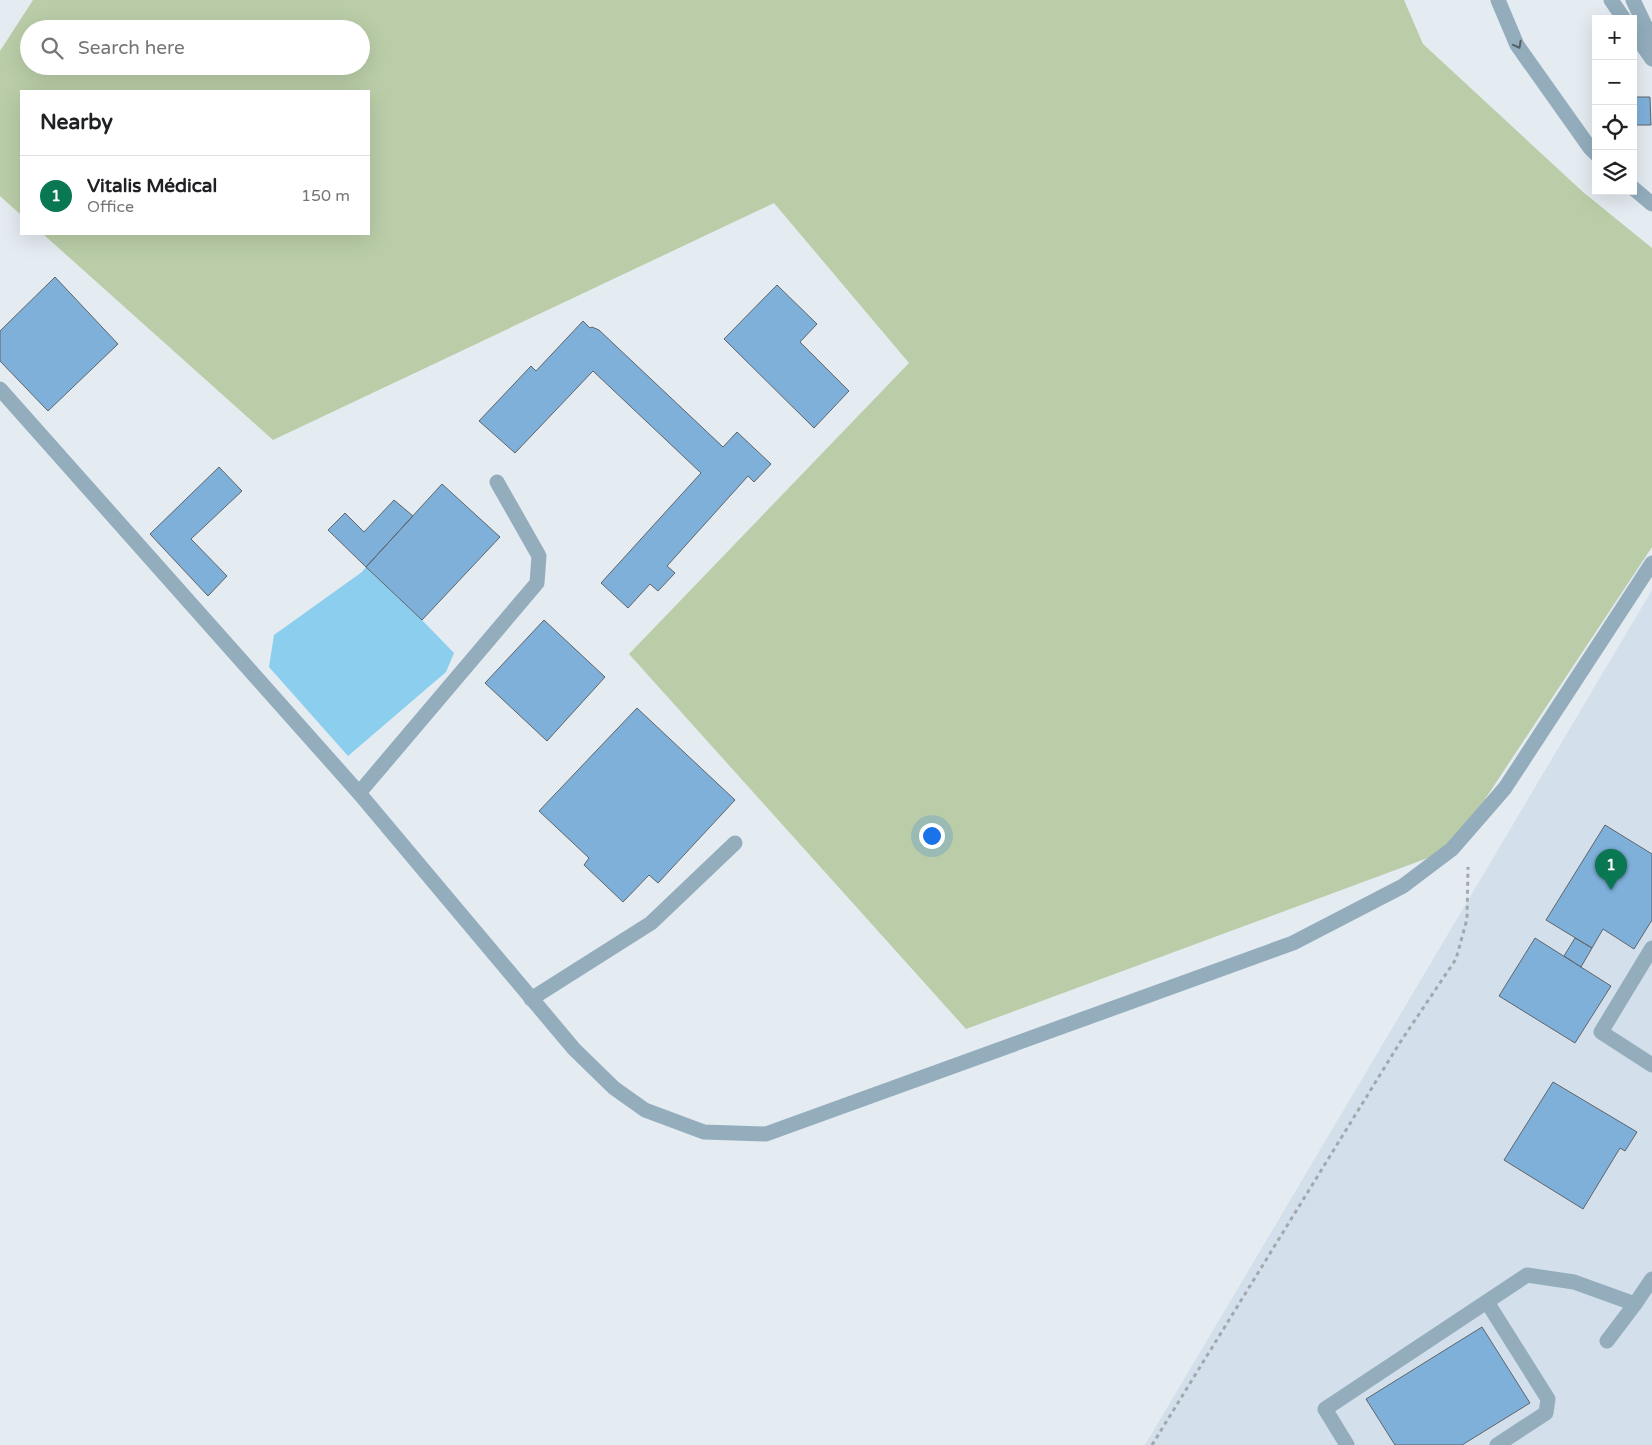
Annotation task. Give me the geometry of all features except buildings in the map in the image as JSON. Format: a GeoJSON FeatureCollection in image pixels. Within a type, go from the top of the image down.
{"type":"FeatureCollection","features":[{"type":"Feature","properties":{"kind":"street"},"geometry":{"type":"LineString","coordinates":[[1498,0],[1517,45],[1592,150]]}},
{"type":"Feature","properties":{"kind":"street"},"geometry":{"type":"LineString","coordinates":[[1611,0],[1621,15]]}},
{"type":"Feature","properties":{"kind":"street"},"geometry":{"type":"LineString","coordinates":[[1633,0],[1652,40]]}},
{"type":"Feature","properties":{"kind":"street"},"geometry":{"type":"LineString","coordinates":[[1637,38],[1652,59]]}},
{"type":"Feature","properties":{"kind":"street"},"geometry":{"type":"LineString","coordinates":[[1637,191],[1652,204]]}},
{"type":"Feature","properties":{"kind":"street"},"geometry":{"type":"LineString","coordinates":[[0,389],[359,793],[574,1049],[614,1088],[645,1110],[704,1132],[766,1134],[1293,943],[1403,886],[1452,849],[1505,788],[1652,563]]}},
{"type":"Feature","properties":{"kind":"street"},"geometry":{"type":"LineString","coordinates":[[359,793],[537,583],[539,556],[497,482]]}},
{"type":"Feature","properties":{"kind":"street"},"geometry":{"type":"LineString","coordinates":[[531,999],[650,923],[735,843]]}},
{"type":"Feature","properties":{"kind":"street"},"geometry":{"type":"LineString","coordinates":[[1652,948],[1601,1032],[1652,1065]]}},
{"type":"Feature","properties":{"kind":"street"},"geometry":{"type":"LineString","coordinates":[[1347,1445],[1325,1409],[1527,1275],[1574,1282],[1635,1304]]}},
{"type":"Feature","properties":{"kind":"street"},"geometry":{"type":"LineString","coordinates":[[1607,1341],[1652,1279]]}},
{"type":"Feature","properties":{"kind":"street"},"geometry":{"type":"LineString","coordinates":[[1487,1302],[1548,1399],[1546,1413],[1497,1445]]}},
{"type":"Feature","properties":{"kind":"path"},"geometry":{"type":"LineString","coordinates":[[1152,1445],[1399,1044],[1456,959],[1467,919],[1469,829]]}},
{"type":"Feature","properties":{"kind":"shaded area"},"geometry":{"type":"Polygon","coordinates":[[[1652,590],[1652,1445],[1145,1445],[1652,590]]]}},
{"type":"Feature","properties":{"kind":"green space"},"geometry":{"type":"Polygon","coordinates":[[[33,0],[1404,0],[1423,44],[1583,192],[1652,248],[1652,547],[1452,849],[966,1029],[629,654],[909,363],[774,203],[273,440],[44,235],[370,235],[370,90],[20,90],[20,214],[0,196],[0,51],[20,20],[20,75],[370,75],[370,20],[20,20],[33,0]]]}},
{"type":"Feature","properties":{"kind":"water"},"geometry":{"type":"Polygon","coordinates":[[[366,567],[454,653],[446,672],[348,756],[269,667],[274,635],[362,572],[366,567]]]}},
{"type":"Feature","properties":{"kind":"place","name":"Vitalis Médical"},"geometry":{"type":"Point","coordinates":[1611,890]}}]}
